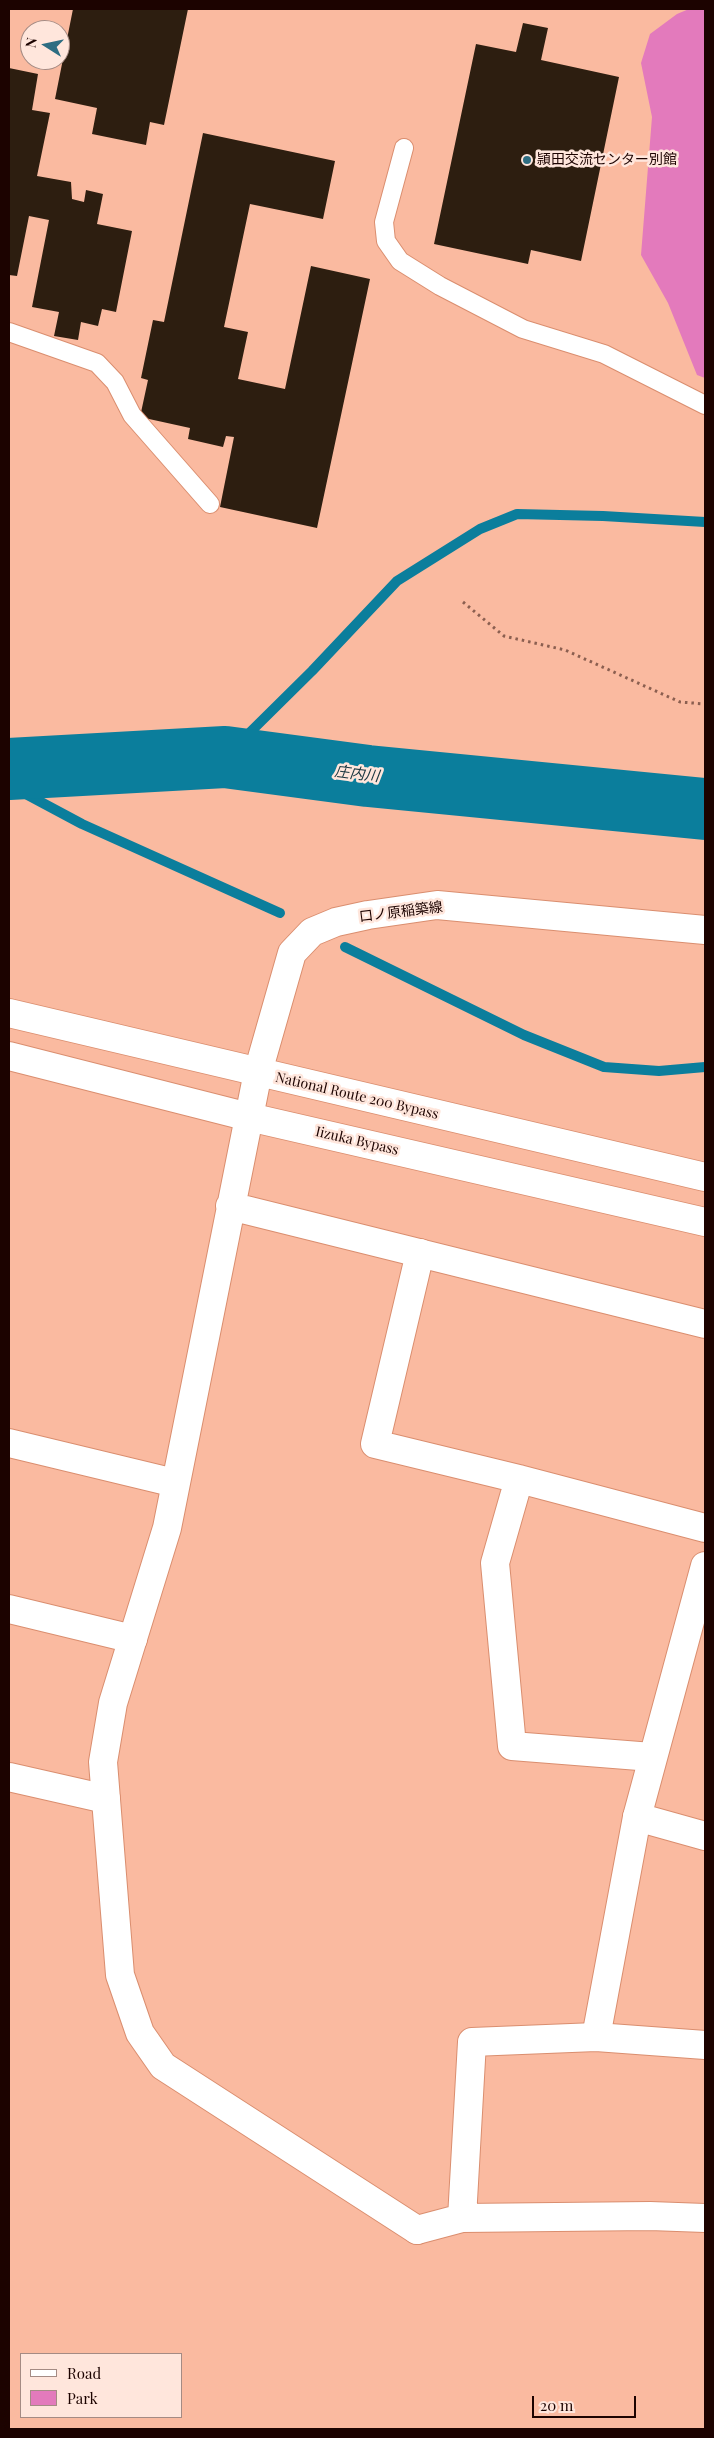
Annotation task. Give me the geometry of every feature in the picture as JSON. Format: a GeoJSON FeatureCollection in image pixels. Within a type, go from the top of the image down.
{"type":"FeatureCollection","features":[{"type":"Feature","properties":{"kind":"main road","name":"口ノ原稲築線"},"geometry":{"type":"LineString","coordinates":[[462,2218],[417,2230],[163,2066],[140,2033],[120,1974],[103,1762],[113,1703],[167,1528],[258,1072],[292,953],[312,932],[336,922],[368,915],[437,905],[705,930]]}},
{"type":"Feature","properties":{"kind":"main road","name":"National Route 200 Bypass"},"geometry":{"type":"LineString","coordinates":[[9,1014],[705,1177]]}},
{"type":"Feature","properties":{"kind":"main road","name":"Iizuka Bypass"},"geometry":{"type":"LineString","coordinates":[[9,1056],[249,1117],[705,1222]]}},
{"type":"Feature","properties":{"kind":"main road"},"geometry":{"type":"LineString","coordinates":[[230,1206],[705,1324]]}},
{"type":"Feature","properties":{"kind":"main road"},"geometry":{"type":"LineString","coordinates":[[420,1253],[375,1444],[519,1479],[705,1528]]}},
{"type":"Feature","properties":{"kind":"main road"},"geometry":{"type":"LineString","coordinates":[[9,1443],[175,1483]]}},
{"type":"Feature","properties":{"kind":"main road"},"geometry":{"type":"LineString","coordinates":[[519,1479],[495,1563],[512,1746],[652,1757]]}},
{"type":"Feature","properties":{"kind":"main road"},"geometry":{"type":"LineString","coordinates":[[596,2037],[637,1817],[652,1757],[700,1602],[705,1566]]}},
{"type":"Feature","properties":{"kind":"main road"},"geometry":{"type":"LineString","coordinates":[[9,1609],[133,1639]]}},
{"type":"Feature","properties":{"kind":"main road"},"geometry":{"type":"LineString","coordinates":[[9,1777],[106,1799]]}},
{"type":"Feature","properties":{"kind":"main road"},"geometry":{"type":"LineString","coordinates":[[637,1817],[705,1836]]}},
{"type":"Feature","properties":{"kind":"main road"},"geometry":{"type":"LineString","coordinates":[[705,2044],[596,2037],[472,2042],[462,2218],[650,2216],[705,2218]]}},
{"type":"Feature","properties":{"kind":"lane"},"geometry":{"type":"LineString","coordinates":[[404,148],[384,222],[386,240],[400,261],[440,286],[523,329],[604,354],[705,405]]}},
{"type":"Feature","properties":{"kind":"lane"},"geometry":{"type":"LineString","coordinates":[[9,332],[97,363],[115,382],[132,415],[210,504]]}},
{"type":"Feature","properties":{"kind":"path"},"geometry":{"type":"LineString","coordinates":[[463,602],[504,636],[565,650],[680,702],[705,704]]}},
{"type":"Feature","properties":{"kind":"green space"},"geometry":{"type":"Polygon","coordinates":[[[689,9],[705,9],[705,378],[697,375],[668,303],[641,255],[652,117],[641,63],[650,34],[677,14],[689,9]]]}},
{"type":"Feature","properties":{"kind":"building"},"geometry":{"type":"Polygon","coordinates":[[[73,9],[188,9],[164,125],[150,122],[146,145],[92,134],[97,108],[55,99],[61,70],[70,70],[70,24],[73,9]]]}},
{"type":"Feature","properties":{"kind":"building","name":"頴田交流センター別館"},"geometry":{"type":"Polygon","coordinates":[[[523,23],[548,28],[541,60],[619,77],[581,261],[531,250],[528,264],[434,244],[476,44],[516,52],[523,23]]]}},
{"type":"Feature","properties":{"kind":"building"},"geometry":{"type":"Polygon","coordinates":[[[9,68],[38,74],[32,110],[50,113],[37,176],[71,182],[72,199],[84,202],[86,190],[103,194],[97,224],[132,231],[116,312],[102,309],[98,326],[81,322],[78,340],[54,336],[59,312],[32,307],[49,220],[29,216],[17,276],[9,275],[9,68]]]}},
{"type":"Feature","properties":{"kind":"building"},"geometry":{"type":"Polygon","coordinates":[[[203,133],[335,161],[323,219],[250,204],[224,327],[248,332],[238,379],[285,389],[311,266],[370,279],[317,528],[220,507],[234,437],[226,436],[223,447],[188,439],[190,428],[140,417],[148,380],[141,378],[153,320],[164,322],[203,133]]]}},
{"type":"Feature","properties":{"kind":"waterway"},"geometry":{"type":"LineString","coordinates":[[225,757],[312,671],[397,581],[480,529],[517,514],[603,516],[705,522]]}},
{"type":"Feature","properties":{"kind":"waterway","name":"庄内川"},"geometry":{"type":"LineString","coordinates":[[9,769],[225,757],[368,776],[705,809]]}},
{"type":"Feature","properties":{"kind":"waterway"},"geometry":{"type":"LineString","coordinates":[[9,785],[82,824],[280,913]]}},
{"type":"Feature","properties":{"kind":"waterway"},"geometry":{"type":"LineString","coordinates":[[345,947],[524,1035],[604,1067],[659,1071],[705,1067]]}},
{"type":"Feature","properties":{"kind":"place","name":"頴田交流センター別館"},"geometry":{"type":"Point","coordinates":[527,160]}}]}
